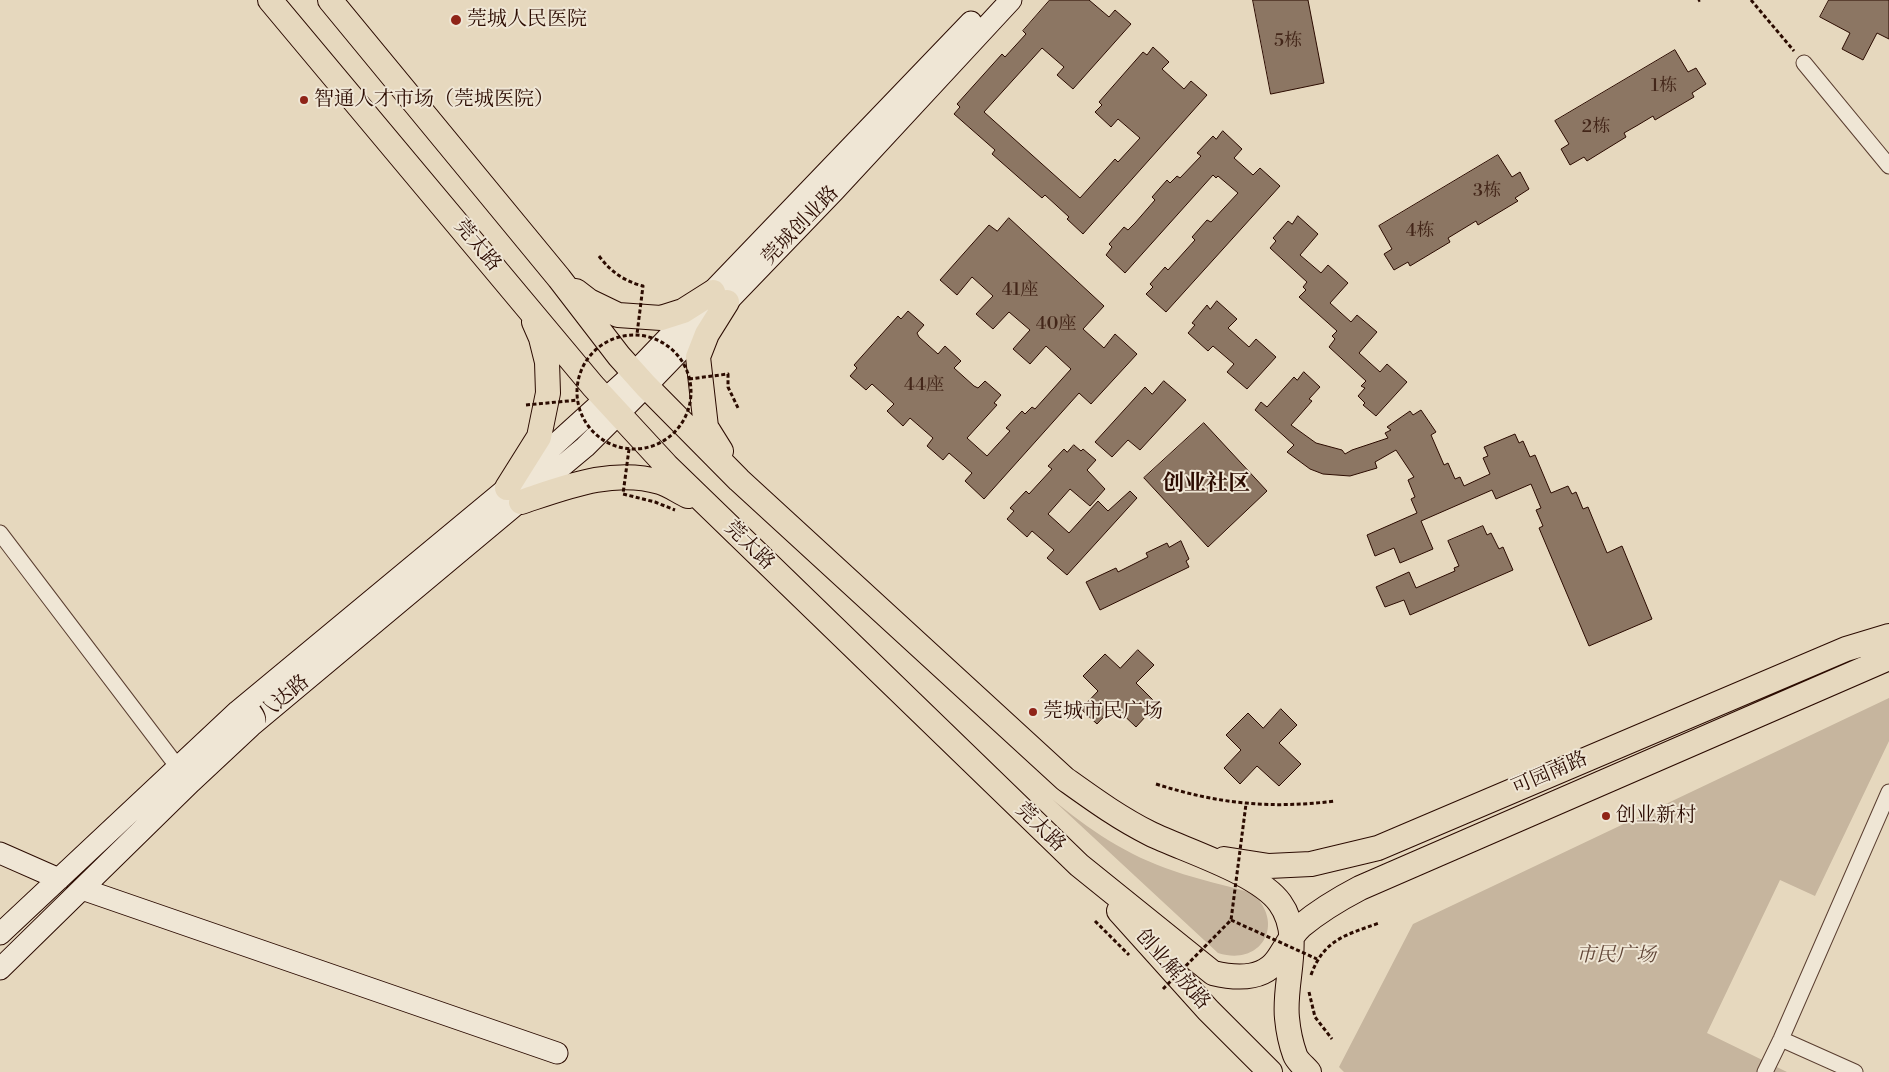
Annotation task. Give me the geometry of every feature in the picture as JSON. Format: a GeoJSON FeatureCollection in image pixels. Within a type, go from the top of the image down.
{"type":"FeatureCollection","features":[{"type":"Feature","properties":{"kind":"main road","name":"莞太路"},"geometry":{"type":"LineString","coordinates":[[270,0],[612,407],[707,506],[1079,865],[1213,973],[1230,977],[1255,976],[1275,963],[1291,938]]}},
{"type":"Feature","properties":{"kind":"main road","name":"莞太路"},"geometry":{"type":"LineString","coordinates":[[330,0],[559,278],[640,380],[739,480],[1065,779],[1112,814],[1153,835],[1202,855]]}},
{"type":"Feature","properties":{"kind":"main road"},"geometry":{"type":"LineString","coordinates":[[559,278],[589,300],[618,314],[661,318],[720,297]]}},
{"type":"Feature","properties":{"kind":"main road"},"geometry":{"type":"LineString","coordinates":[[720,297],[698,358],[699,374],[706,427],[739,480]]}},
{"type":"Feature","properties":{"kind":"main road"},"geometry":{"type":"LineString","coordinates":[[514,495],[539,437],[548,394],[546,362],[541,338],[527,306]]}},
{"type":"Feature","properties":{"kind":"main road"},"geometry":{"type":"LineString","coordinates":[[514,495],[589,480],[634,476],[662,483],[707,506]]}},
{"type":"Feature","properties":{"kind":"main road"},"geometry":{"type":"LineString","coordinates":[[1846,649],[1889,630]]}},
{"type":"Feature","properties":{"kind":"main road","name":"可园南路"},"geometry":{"type":"LineString","coordinates":[[1202,855],[1269,866],[1311,864],[1378,848],[1846,649],[1889,636]]}},
{"type":"Feature","properties":{"kind":"main road","name":"可园南路"},"geometry":{"type":"LineString","coordinates":[[1291,938],[1300,927],[1340,899],[1388,875],[1843,680],[1889,658]]}},
{"type":"Feature","properties":{"kind":"main road"},"geometry":{"type":"LineString","coordinates":[[1843,680],[1889,665]]}},
{"type":"Feature","properties":{"kind":"main road"},"geometry":{"type":"LineString","coordinates":[[1202,855],[1267,889],[1280,903],[1289,920],[1291,938],[1290,974],[1286,1017],[1295,1056],[1309,1072]]}},
{"type":"Feature","properties":{"kind":"main road","name":"创业解放路"},"geometry":{"type":"LineString","coordinates":[[1079,865],[1208,1010],[1270,1072]]}},
{"type":"Feature","properties":{"kind":"main road"},"geometry":{"type":"LineString","coordinates":[[1290,974],[1310,938],[1340,899]]}},
{"type":"Feature","properties":{"kind":"street","name":"莞城创业路"},"geometry":{"type":"LineString","coordinates":[[720,297],[992,0]]}},
{"type":"Feature","properties":{"kind":"street","name":"莞城创业路"},"geometry":{"type":"LineString","coordinates":[[579,438],[640,380],[1011,0]]}},
{"type":"Feature","properties":{"kind":"street"},"geometry":{"type":"LineString","coordinates":[[1804,63],[1889,166]]}},
{"type":"Feature","properties":{"kind":"street","name":"八达路"},"geometry":{"type":"LineString","coordinates":[[0,969],[251,726],[579,438]]}},
{"type":"Feature","properties":{"kind":"street","name":"八达路"},"geometry":{"type":"LineString","coordinates":[[0,934],[176,766],[238,711],[514,495]]}},
{"type":"Feature","properties":{"kind":"street"},"geometry":{"type":"LineString","coordinates":[[0,533],[176,766]]}},
{"type":"Feature","properties":{"kind":"street"},"geometry":{"type":"LineString","coordinates":[[1765,1072],[1889,792]]}},
{"type":"Feature","properties":{"kind":"street"},"geometry":{"type":"LineString","coordinates":[[0,853],[59,878]]}},
{"type":"Feature","properties":{"kind":"street"},"geometry":{"type":"LineString","coordinates":[[82,889],[557,1053]]}},
{"type":"Feature","properties":{"kind":"street"},"geometry":{"type":"LineString","coordinates":[[1781,1039],[1855,1072]]}},
{"type":"Feature","properties":{"kind":"path"},"geometry":{"type":"LineString","coordinates":[[1752,0],[1804,63]]}},
{"type":"Feature","properties":{"kind":"path"},"geometry":{"type":"LineString","coordinates":[[599,256],[610,271],[630,282],[643,286],[637,334]]}},
{"type":"Feature","properties":{"kind":"path"},"geometry":{"type":"LineString","coordinates":[[637,334],[658,339],[666,344],[683,362],[689,379],[691,389],[688,409],[682,422],[669,437],[645,448],[629,449],[605,442],[594,434],[580,413],[578,381],[582,367],[595,349],[615,338],[637,334]]}},
{"type":"Feature","properties":{"kind":"path"},"geometry":{"type":"LineString","coordinates":[[689,379],[728,374],[728,387],[739,410]]}},
{"type":"Feature","properties":{"kind":"path"},"geometry":{"type":"LineString","coordinates":[[526,404],[578,400]]}},
{"type":"Feature","properties":{"kind":"path"},"geometry":{"type":"LineString","coordinates":[[629,449],[623,494],[642,497],[675,510]]}},
{"type":"Feature","properties":{"kind":"path"},"geometry":{"type":"LineString","coordinates":[[1156,784],[1191,795],[1246,804],[1299,806],[1335,801]]}},
{"type":"Feature","properties":{"kind":"path"},"geometry":{"type":"LineString","coordinates":[[1163,989],[1231,920],[1246,804]]}},
{"type":"Feature","properties":{"kind":"path"},"geometry":{"type":"LineString","coordinates":[[1231,920],[1317,959]]}},
{"type":"Feature","properties":{"kind":"path"},"geometry":{"type":"LineString","coordinates":[[1332,1039],[1320,1025],[1312,1008],[1309,992],[1311,975],[1317,959],[1327,947],[1340,937],[1379,923]]}},
{"type":"Feature","properties":{"kind":"green space","name":"市民广场"},"geometry":{"type":"Polygon","coordinates":[[[1889,698],[1889,741],[1815,896],[1780,880],[1707,1033],[1787,1072],[1344,1072],[1339,1067],[1413,924],[1889,698]]]}},
{"type":"Feature","properties":{"kind":"green space"},"geometry":{"type":"Polygon","coordinates":[[[1052,799],[1109,841],[1141,858],[1183,874],[1252,893],[1262,905],[1267,917],[1268,929],[1264,939],[1257,948],[1247,954],[1233,956],[1218,953],[1052,799]]]}},
{"type":"Feature","properties":{"kind":"building"},"geometry":{"type":"Polygon","coordinates":[[[1050,0],[1089,0],[1109,17],[1115,10],[1131,24],[1073,89],[1057,75],[1064,67],[1042,48],[984,112],[1080,198],[1115,159],[1118,162],[1140,138],[1118,119],[1111,127],[1095,112],[1102,105],[1099,102],[1143,52],[1147,55],[1153,47],[1169,62],[1162,69],[1184,89],[1191,81],[1207,95],[1083,234],[1067,219],[1069,217],[1045,195],[1042,198],[992,154],[995,150],[954,114],[960,107],[957,104],[1002,54],[1005,57],[1026,34],[1023,31],[1050,0]]]}},
{"type":"Feature","properties":{"kind":"building"},"geometry":{"type":"Polygon","coordinates":[[[1253,0],[1308,0],[1324,83],[1271,94],[1253,0]]]}},
{"type":"Feature","properties":{"kind":"building"},"geometry":{"type":"Polygon","coordinates":[[[1829,0],[1889,0],[1889,39],[1877,33],[1863,60],[1842,49],[1850,33],[1820,17],[1829,0]]]}},
{"type":"Feature","properties":{"kind":"building"},"geometry":{"type":"Polygon","coordinates":[[[1675,50],[1688,72],[1696,68],[1706,84],[1692,93],[1694,97],[1655,120],[1653,116],[1624,133],[1626,137],[1587,161],[1584,157],[1570,165],[1561,149],[1569,144],[1555,121],[1675,50]]]}},
{"type":"Feature","properties":{"kind":"building"},"geometry":{"type":"Polygon","coordinates":[[[1223,131],[1242,149],[1234,158],[1253,175],[1260,168],[1280,186],[1166,312],[1146,294],[1153,287],[1150,284],[1165,267],[1168,270],[1195,240],[1192,237],[1207,220],[1211,222],[1238,193],[1218,176],[1216,178],[1213,175],[1125,273],[1106,255],[1112,247],[1109,244],[1124,227],[1128,230],[1135,223],[1155,200],[1152,197],[1167,180],[1170,183],[1177,176],[1180,178],[1201,156],[1197,153],[1213,136],[1216,139],[1223,131]]]}},
{"type":"Feature","properties":{"kind":"building"},"geometry":{"type":"Polygon","coordinates":[[[1498,155],[1512,177],[1520,172],[1529,189],[1515,198],[1518,201],[1478,225],[1476,221],[1448,238],[1450,242],[1410,266],[1408,262],[1394,270],[1384,254],[1392,249],[1379,226],[1498,155]]]}},
{"type":"Feature","properties":{"kind":"building"},"geometry":{"type":"Polygon","coordinates":[[[1298,216],[1318,234],[1300,255],[1321,273],[1328,265],[1348,283],[1330,303],[1351,322],[1357,315],[1377,332],[1359,353],[1380,372],[1387,364],[1407,382],[1376,416],[1363,405],[1365,403],[1358,396],[1365,388],[1361,386],[1366,381],[1329,347],[1335,339],[1332,336],[1337,331],[1299,297],[1306,290],[1303,287],[1307,282],[1270,248],[1276,241],[1273,238],[1288,221],[1292,224],[1298,216]]]}},
{"type":"Feature","properties":{"kind":"building"},"geometry":{"type":"Polygon","coordinates":[[[1009,218],[1104,306],[1083,329],[1104,348],[1115,334],[1137,354],[1091,404],[1079,393],[984,499],[965,481],[972,473],[949,453],[943,460],[927,446],[933,438],[910,418],[903,426],[887,411],[894,404],[872,384],[866,390],[850,376],[857,368],[854,365],[898,316],[901,319],[908,311],[924,325],[917,333],[919,337],[938,354],[945,346],[961,361],[954,368],[974,386],[978,388],[985,381],[1001,395],[994,403],[997,405],[967,438],[987,456],[1010,431],[1006,428],[1022,411],[1025,414],[1032,407],[1035,409],[1071,369],[1046,346],[1030,364],[1013,349],[1030,330],[1009,312],[993,329],[976,314],[993,296],[972,277],[957,295],[940,280],[989,225],[997,231],[1009,218]]]}},
{"type":"Feature","properties":{"kind":"building"},"geometry":{"type":"Polygon","coordinates":[[[1217,301],[1237,319],[1228,328],[1249,347],[1256,339],[1276,357],[1247,389],[1227,372],[1234,364],[1213,346],[1208,351],[1188,333],[1195,325],[1192,323],[1207,305],[1210,309],[1217,301]]]}},
{"type":"Feature","properties":{"kind":"building"},"geometry":{"type":"Polygon","coordinates":[[[1304,372],[1320,387],[1309,399],[1312,401],[1291,425],[1316,443],[1342,450],[1345,454],[1388,438],[1385,433],[1391,430],[1387,427],[1410,411],[1413,415],[1421,410],[1436,432],[1431,435],[1444,465],[1448,463],[1455,479],[1460,477],[1464,486],[1490,474],[1483,458],[1488,456],[1484,447],[1515,434],[1519,443],[1523,441],[1530,457],[1535,455],[1551,493],[1568,486],[1572,494],[1576,492],[1583,509],[1588,507],[1607,553],[1622,546],[1652,619],[1589,646],[1539,528],[1543,526],[1536,510],[1541,508],[1531,484],[1496,499],[1492,490],[1421,521],[1433,549],[1400,563],[1394,548],[1375,556],[1367,535],[1417,513],[1411,499],[1415,497],[1408,480],[1414,477],[1396,450],[1375,462],[1377,468],[1350,476],[1323,474],[1310,469],[1287,452],[1294,445],[1255,410],[1261,402],[1267,407],[1294,377],[1297,380],[1304,372]]]}},
{"type":"Feature","properties":{"kind":"building"},"geometry":{"type":"Polygon","coordinates":[[[1164,381],[1186,400],[1140,450],[1128,440],[1112,457],[1095,442],[1145,387],[1152,394],[1164,381]]]}},
{"type":"Feature","properties":{"kind":"building"},"geometry":{"type":"Polygon","coordinates":[[[1204,423],[1267,491],[1208,547],[1144,478],[1204,423]]]}},
{"type":"Feature","properties":{"kind":"building"},"geometry":{"type":"Polygon","coordinates":[[[1074,445],[1081,451],[1083,449],[1096,460],[1087,470],[1105,489],[1090,506],[1070,489],[1048,514],[1069,533],[1098,501],[1108,511],[1130,491],[1137,498],[1067,575],[1047,558],[1054,550],[1032,531],[1027,537],[1007,519],[1014,511],[1010,508],[1026,491],[1029,494],[1052,469],[1048,466],[1064,449],[1067,452],[1074,445]]]}},
{"type":"Feature","properties":{"kind":"building"},"geometry":{"type":"Polygon","coordinates":[[[1483,526],[1487,535],[1491,533],[1499,549],[1503,547],[1513,570],[1410,615],[1404,600],[1385,607],[1376,587],[1409,572],[1416,588],[1455,571],[1454,568],[1459,566],[1448,541],[1483,526]]]}},
{"type":"Feature","properties":{"kind":"building"},"geometry":{"type":"Polygon","coordinates":[[[1181,541],[1189,559],[1186,561],[1189,567],[1100,610],[1086,582],[1116,568],[1118,572],[1148,557],[1146,553],[1167,543],[1169,547],[1181,541]]]}},
{"type":"Feature","properties":{"kind":"building"},"geometry":{"type":"Polygon","coordinates":[[[1138,650],[1154,665],[1136,683],[1157,704],[1136,727],[1114,706],[1097,724],[1081,709],[1098,691],[1083,676],[1105,654],[1120,668],[1138,650]]]}},
{"type":"Feature","properties":{"kind":"building"},"geometry":{"type":"Polygon","coordinates":[[[1281,709],[1297,725],[1279,743],[1301,764],[1279,786],[1257,766],[1240,784],[1224,768],[1241,750],[1226,735],[1248,713],[1263,728],[1281,709]]]}},
{"type":"Feature","properties":{"kind":"place","name":"莞城人民医院"},"geometry":{"type":"Point","coordinates":[456,20]}},
{"type":"Feature","properties":{"kind":"place","name":"智通人才市场（莞城医院）"},"geometry":{"type":"Point","coordinates":[304,100]}},
{"type":"Feature","properties":{"kind":"place","name":"莞城市民广场"},"geometry":{"type":"Point","coordinates":[1033,712]}},
{"type":"Feature","properties":{"kind":"place","name":"创业新村"},"geometry":{"type":"Point","coordinates":[1606,816]}},
{"type":"Feature","properties":{"kind":"district","name":"创业社区"},"geometry":{"type":"Point","coordinates":[1206,485]}}]}
